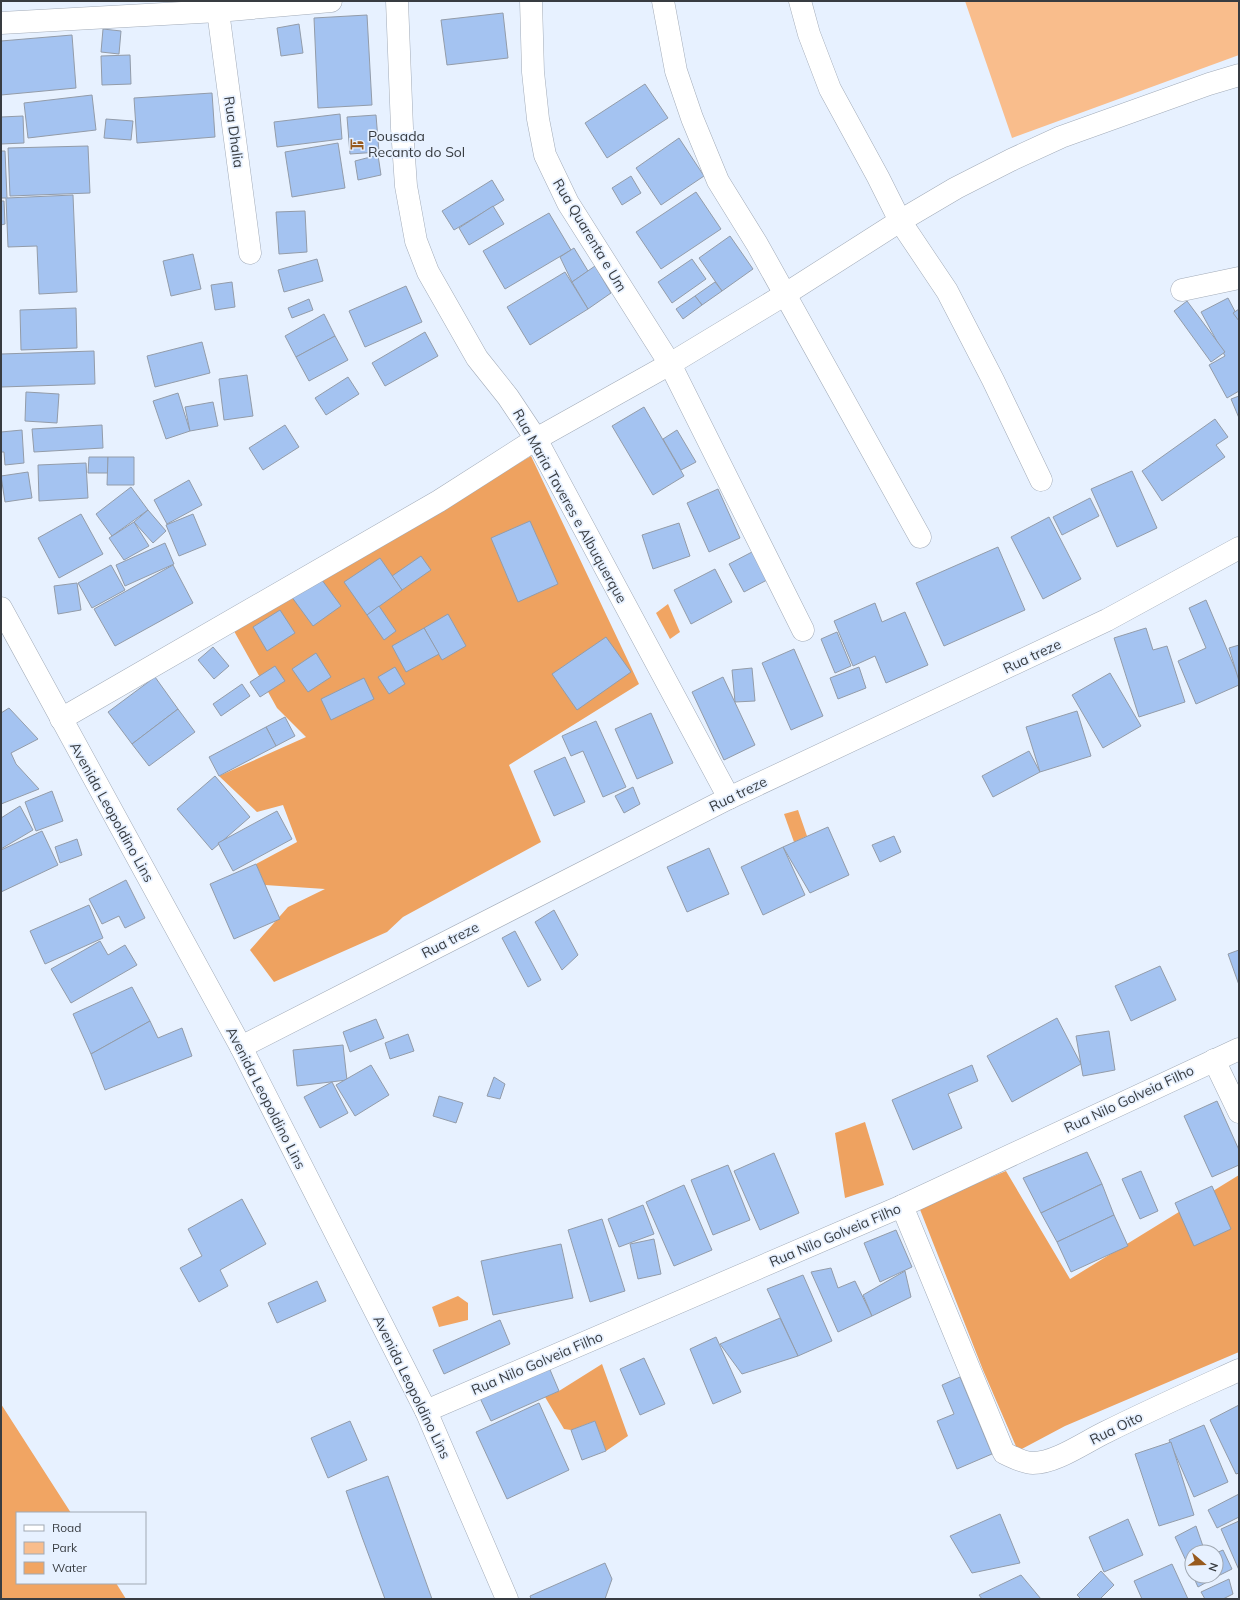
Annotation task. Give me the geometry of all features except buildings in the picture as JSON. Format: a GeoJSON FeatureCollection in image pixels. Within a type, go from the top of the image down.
{"type":"FeatureCollection","features":[{"type":"Feature","properties":{"kind":"street"},"geometry":{"type":"LineString","coordinates":[[1,24],[218,11],[331,1]]}},
{"type":"Feature","properties":{"kind":"street","name":"Rua Maria Taveres e Albuquerque"},"geometry":{"type":"LineString","coordinates":[[397,1],[406,186],[416,241],[428,272],[477,358],[508,397],[536,439],[729,798]]}},
{"type":"Feature","properties":{"kind":"street","name":"Rua Quarenta e Um"},"geometry":{"type":"LineString","coordinates":[[531,1],[533,72],[538,119],[545,155],[568,203],[670,364],[803,630]]}},
{"type":"Feature","properties":{"kind":"street"},"geometry":{"type":"LineString","coordinates":[[663,1],[676,71],[692,118],[718,181],[757,244],[784,296],[920,537]]}},
{"type":"Feature","properties":{"kind":"street"},"geometry":{"type":"LineString","coordinates":[[800,1],[809,34],[830,89],[900,221],[947,291],[994,380],[1041,480]]}},
{"type":"Feature","properties":{"kind":"street","name":"Rua Dhalia"},"geometry":{"type":"LineString","coordinates":[[218,11],[250,253]]}},
{"type":"Feature","properties":{"kind":"street"},"geometry":{"type":"LineString","coordinates":[[61,719],[190,643],[439,501],[536,439],[670,364],[784,296],[900,221],[963,185],[1011,160],[1061,137],[1208,84],[1239,75]]}},
{"type":"Feature","properties":{"kind":"street"},"geometry":{"type":"LineString","coordinates":[[1182,290],[1239,278]]}},
{"type":"Feature","properties":{"kind":"street","name":"Rua treze"},"geometry":{"type":"LineString","coordinates":[[241,1047],[729,798],[1107,620],[1239,548]]}},
{"type":"Feature","properties":{"kind":"street","name":"Avenida Leopoldino Lins"},"geometry":{"type":"LineString","coordinates":[[1,608],[241,1047],[426,1411],[507,1599]]}},
{"type":"Feature","properties":{"kind":"street","name":"Rua Nilo Golveia Filho"},"geometry":{"type":"LineString","coordinates":[[426,1411],[902,1206],[1239,1049]]}},
{"type":"Feature","properties":{"kind":"street"},"geometry":{"type":"LineString","coordinates":[[1214,1060],[1239,1112]]}},
{"type":"Feature","properties":{"kind":"street","name":"Rua Oito"},"geometry":{"type":"LineString","coordinates":[[902,1206],[1004,1453],[1032,1464],[1062,1455],[1106,1432],[1239,1370]]}},
{"type":"Feature","properties":{"kind":"green space"},"geometry":{"type":"Polygon","coordinates":[[[965,1],[1239,1],[1239,55],[1012,138],[965,1]]]}},
{"type":"Feature","properties":{"kind":"shaded area"},"geometry":{"type":"Polygon","coordinates":[[[531,456],[639,684],[509,765],[541,842],[403,917],[387,932],[274,982],[250,950],[288,907],[325,889],[265,885],[256,864],[297,842],[283,805],[257,812],[219,776],[306,737],[277,708],[234,631],[531,456]]]}},
{"type":"Feature","properties":{"kind":"shaded area"},"geometry":{"type":"Polygon","coordinates":[[[865,1122],[884,1185],[845,1198],[835,1133],[865,1122]]]}},
{"type":"Feature","properties":{"kind":"shaded area"},"geometry":{"type":"Polygon","coordinates":[[[1006,1171],[1070,1279],[1239,1175],[1239,1352],[1065,1426],[1018,1451],[983,1370],[919,1207],[1006,1171]]]}},
{"type":"Feature","properties":{"kind":"shaded area"},"geometry":{"type":"Polygon","coordinates":[[[602,1364],[628,1436],[606,1451],[595,1421],[571,1430],[564,1429],[545,1397],[559,1391],[602,1364]]]}},
{"type":"Feature","properties":{"kind":"water"},"geometry":{"type":"Polygon","coordinates":[[[668,604],[680,632],[670,639],[656,613],[668,604]]]}},
{"type":"Feature","properties":{"kind":"water"},"geometry":{"type":"Polygon","coordinates":[[[798,810],[807,836],[794,842],[784,814],[798,810]]]}},
{"type":"Feature","properties":{"kind":"water"},"geometry":{"type":"Polygon","coordinates":[[[458,1296],[468,1303],[468,1320],[439,1327],[432,1307],[458,1296]]]}},
{"type":"Feature","properties":{"kind":"water"},"geometry":{"type":"Polygon","coordinates":[[[1,1404],[70,1512],[16,1512],[16,1584],[117,1584],[126,1599],[1,1599],[1,1404]]]}},
{"type":"Feature","properties":{"kind":"place","name":"Pousada Recanto do Sol"},"geometry":{"type":"Point","coordinates":[357,144]}}]}
